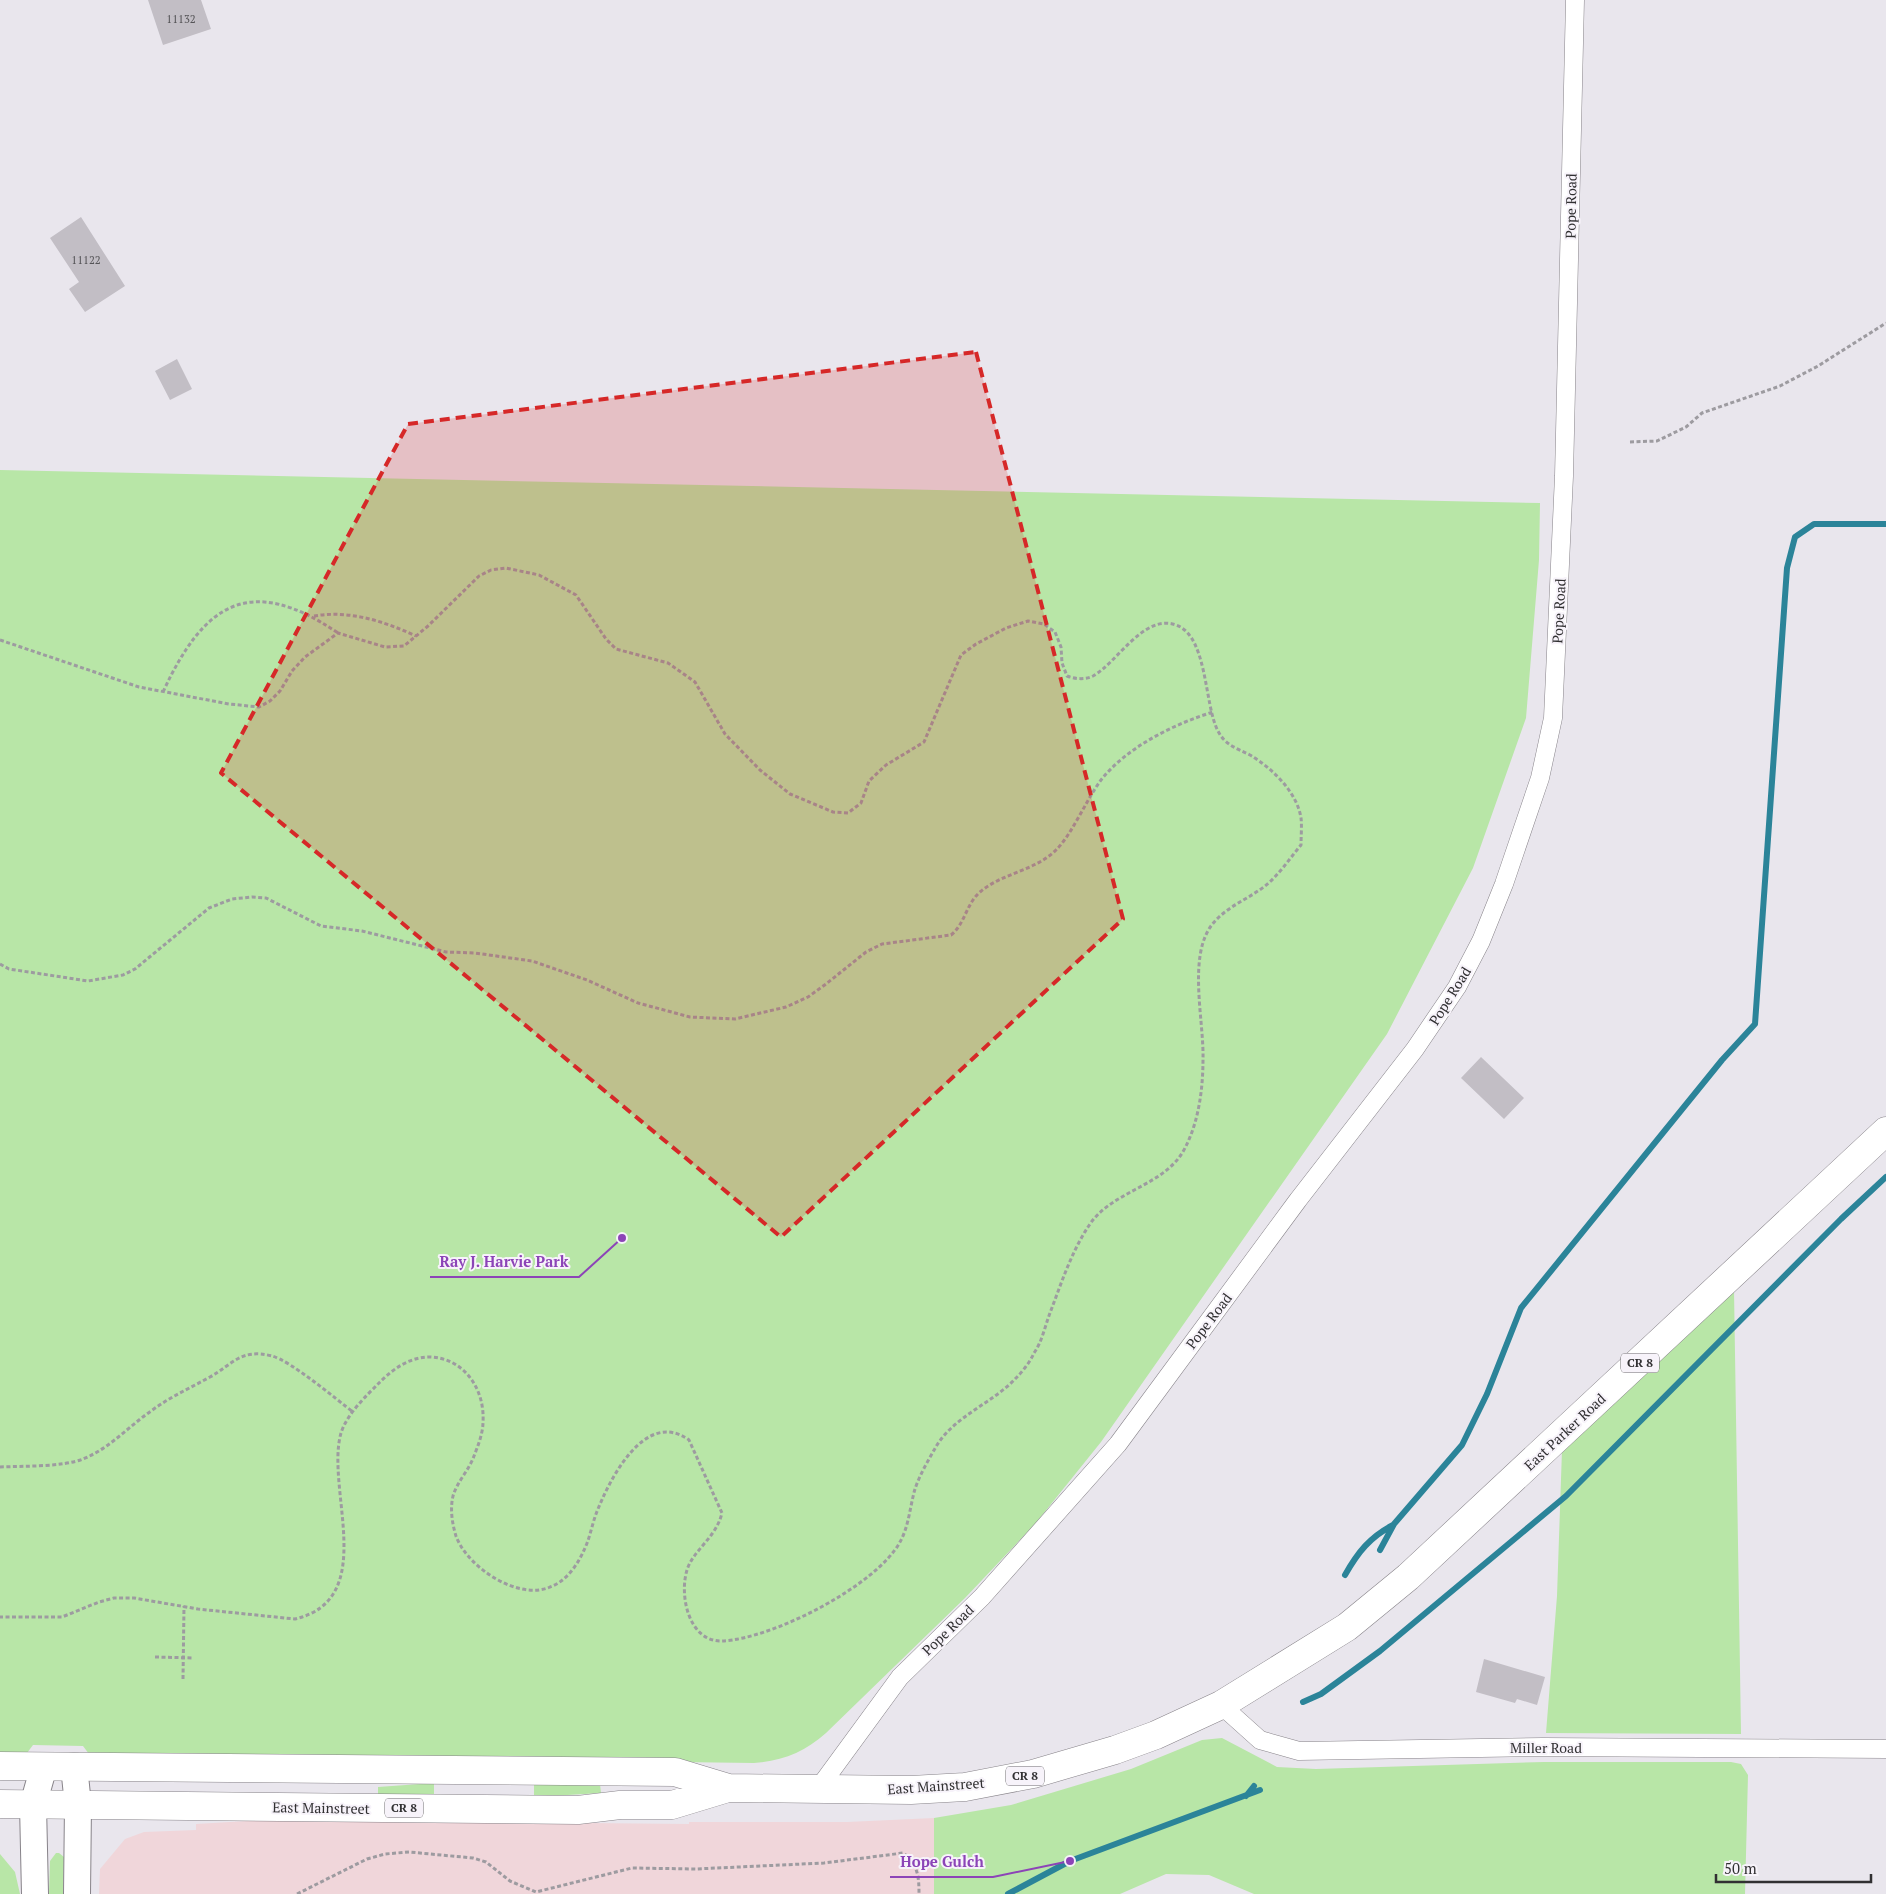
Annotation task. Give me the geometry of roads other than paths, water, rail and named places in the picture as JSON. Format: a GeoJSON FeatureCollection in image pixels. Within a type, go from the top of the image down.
{"type":"FeatureCollection","features":[{"type":"Feature","properties":{"kind":"main road","name":"East Parker Road"},"geometry":{"type":"LineString","coordinates":[[1221,1705],[1347,1627],[1403,1582],[1886,1131]]}},
{"type":"Feature","properties":{"kind":"main road","name":"East Mainstreet"},"geometry":{"type":"LineString","coordinates":[[0,1766],[675,1772],[728,1788],[918,1790],[1007,1780],[1115,1750],[1156,1735],[1221,1705]]}},
{"type":"Feature","properties":{"kind":"main road","name":"East Mainstreet"},"geometry":{"type":"LineString","coordinates":[[0,1804],[578,1810],[620,1805],[672,1805],[728,1788]]}},
{"type":"Feature","properties":{"kind":"street","name":"Pope Road"},"geometry":{"type":"LineString","coordinates":[[818,1790],[900,1677],[982,1597],[1036,1539],[1118,1444],[1298,1200],[1415,1049],[1461,981],[1481,941],[1504,884],[1540,778],[1553,718],[1564,476],[1575,0]]}},
{"type":"Feature","properties":{"kind":"street","name":"Miller Road"},"geometry":{"type":"LineString","coordinates":[[1221,1705],[1260,1740],[1299,1751],[1543,1747],[1886,1749]]}},
{"type":"Feature","properties":{"kind":"street"},"geometry":{"type":"LineString","coordinates":[[35,1894],[34,1805],[44,1766]]}},
{"type":"Feature","properties":{"kind":"street"},"geometry":{"type":"LineString","coordinates":[[74,1766],[78,1805],[77,1894]]}},
{"type":"Feature","properties":{"kind":"waterway"},"geometry":{"type":"LineString","coordinates":[[1380,1550],[1394,1524],[1462,1445],[1487,1394],[1521,1308],[1722,1060],[1755,1024],[1787,568],[1795,537],[1814,524],[1886,524]]}},
{"type":"Feature","properties":{"kind":"waterway"},"geometry":{"type":"LineString","coordinates":[[1303,1702],[1321,1694],[1380,1651],[1566,1496],[1841,1219],[1886,1177]]}},
{"type":"Feature","properties":{"kind":"waterway"},"geometry":{"type":"LineString","coordinates":[[1345,1575],[1365,1546],[1393,1525]]}},
{"type":"Feature","properties":{"kind":"waterway"},"geometry":{"type":"LineString","coordinates":[[1246,1796],[1254,1786]]}},
{"type":"Feature","properties":{"kind":"waterway"},"geometry":{"type":"LineString","coordinates":[[1008,1894],[1070,1861],[1260,1790]]}},
{"type":"Feature","properties":{"kind":"place","name":"Ray J. Harvie Park"},"geometry":{"type":"Point","coordinates":[622,1238]}},
{"type":"Feature","properties":{"kind":"place","name":"Hope Gulch"},"geometry":{"type":"Point","coordinates":[1070,1861]}}]}
